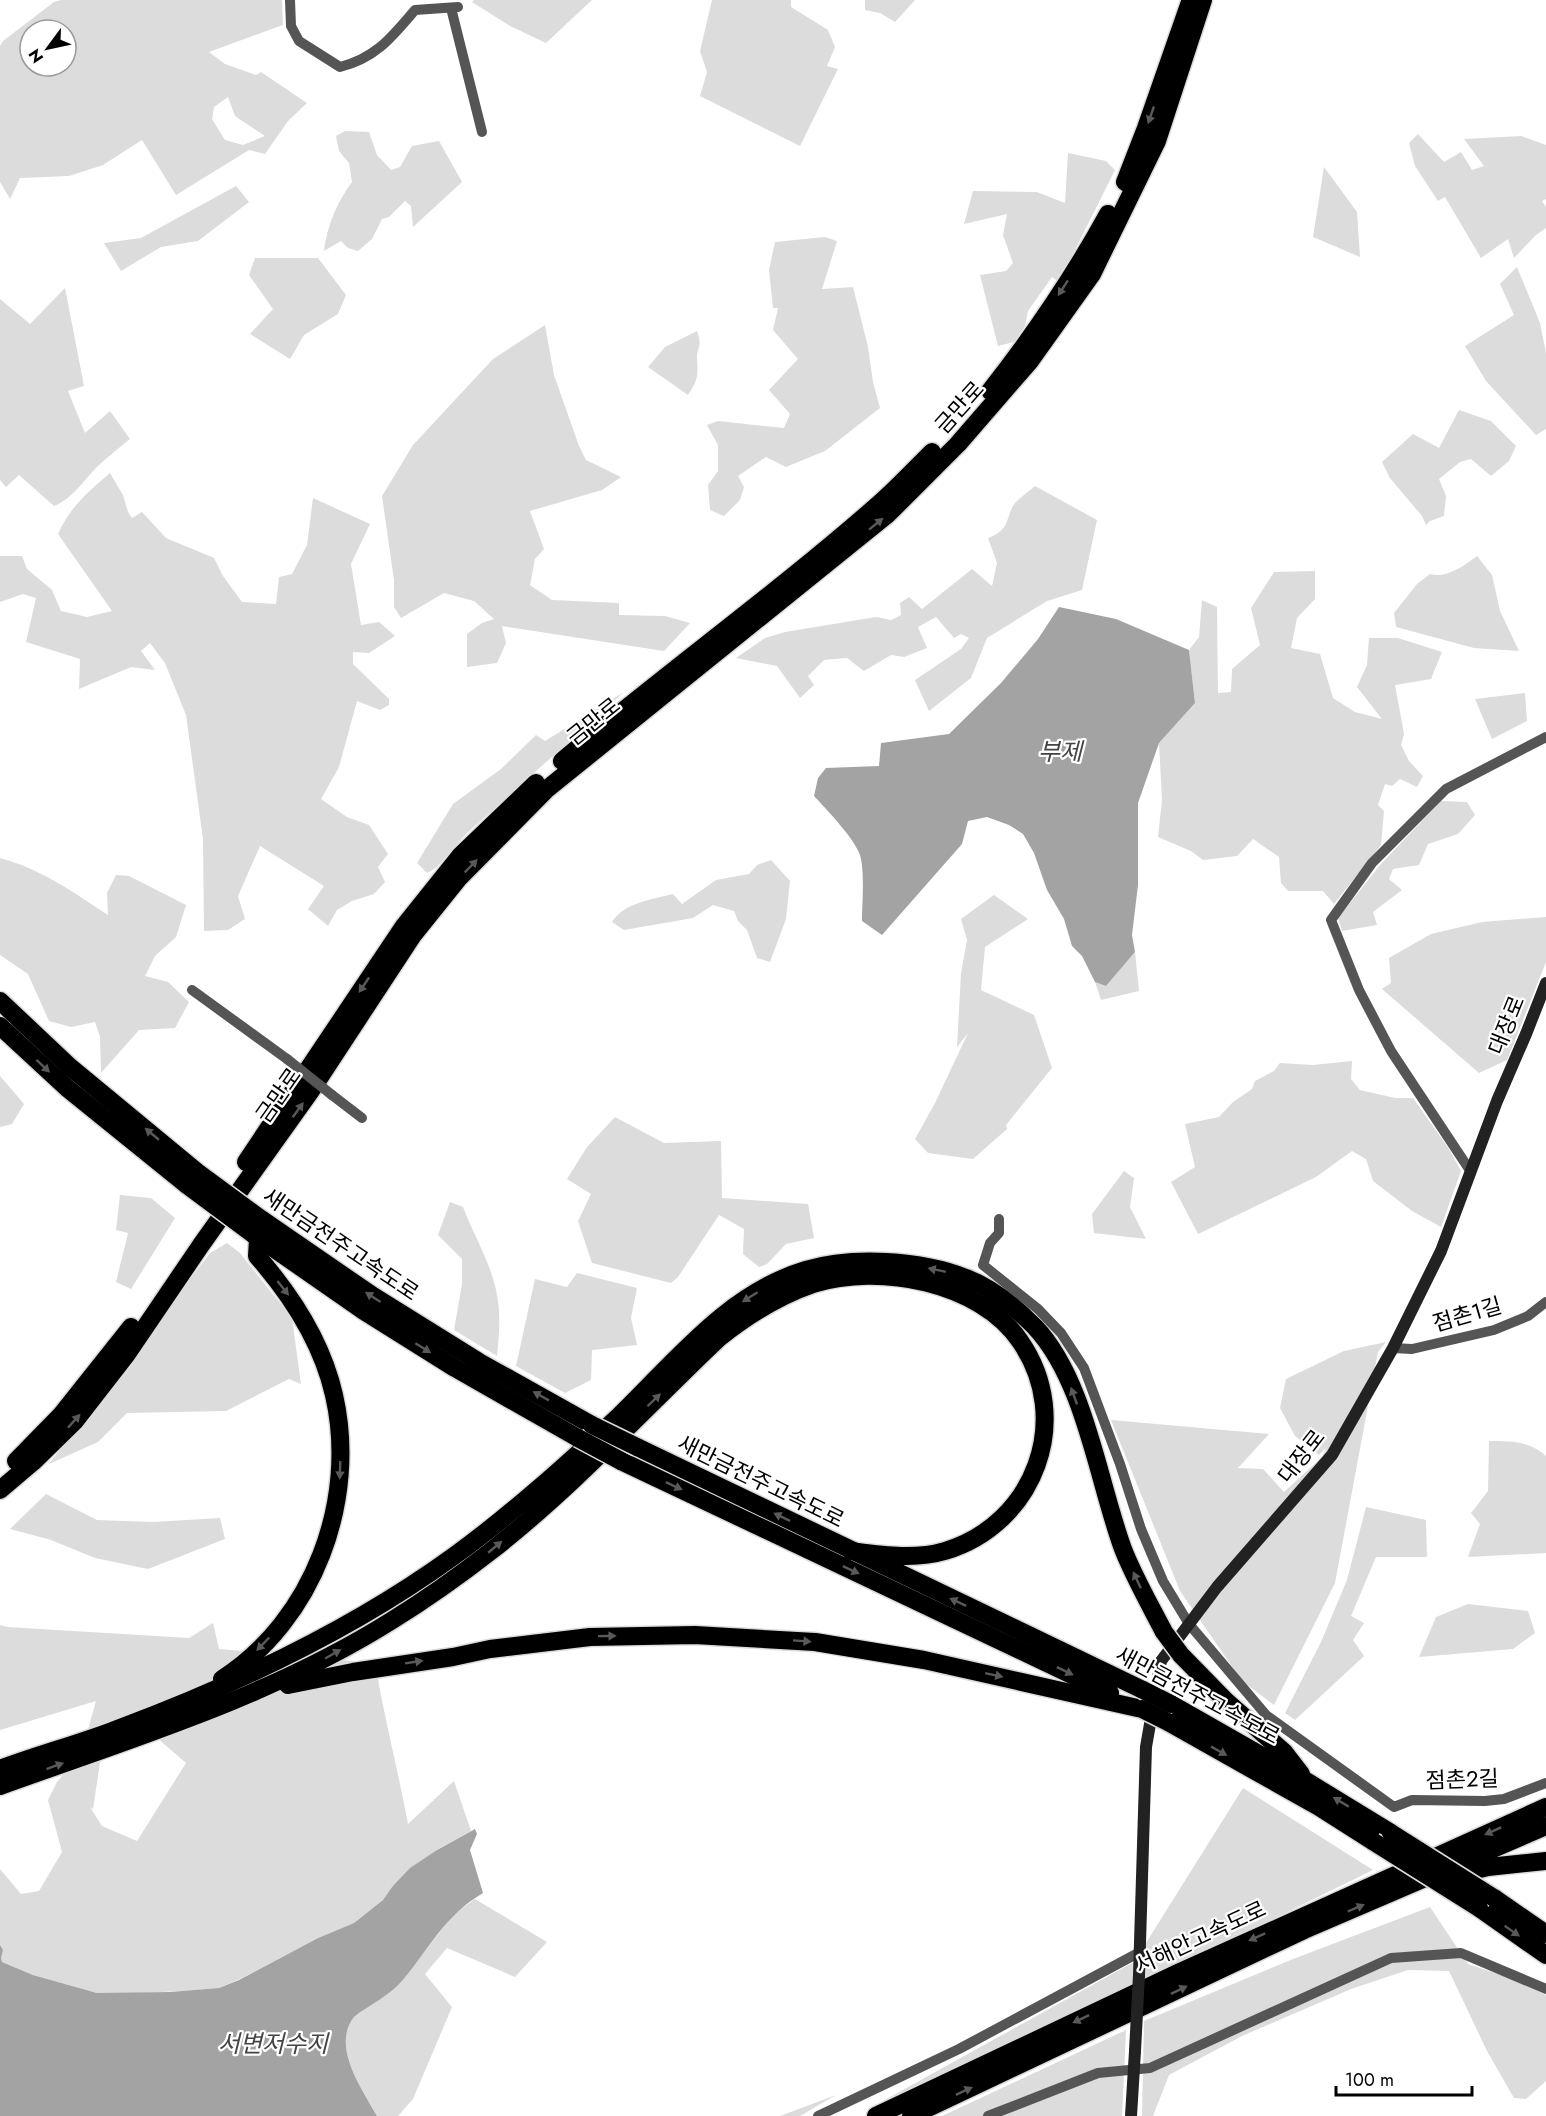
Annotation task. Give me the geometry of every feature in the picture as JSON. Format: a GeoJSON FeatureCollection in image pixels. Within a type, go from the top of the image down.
{"type":"FeatureCollection","features":[{"type":"Feature","properties":{"kind":"highway","name":"금만로"},"geometry":{"type":"LineString","coordinates":[[0,1474],[26,1453],[119,1345],[196,1237],[404,926],[460,856],[535,783],[761,602],[881,502],[951,434],[989,393],[1021,352],[1090,248],[1122,188],[1146,128],[1190,0]]}},
{"type":"Feature","properties":{"kind":"highway","name":"금만로"},"geometry":{"type":"LineString","coordinates":[[0,1490],[75,1421],[127,1354],[310,1092],[413,935],[458,879],[547,789],[888,514],[958,444],[1030,361],[1092,274],[1156,141],[1203,0]]}},
{"type":"Feature","properties":{"kind":"highway","name":"새만금전주고속도로"},"geometry":{"type":"LineString","coordinates":[[0,1001],[192,1178],[257,1231],[364,1311],[455,1368],[621,1461],[1168,1722],[1319,1807],[1374,1842],[1546,1934]]}},
{"type":"Feature","properties":{"kind":"highway","name":"새만금전주고속도로"},"geometry":{"type":"LineString","coordinates":[[0,1026],[67,1088],[192,1178]]}},
{"type":"Feature","properties":{"kind":"highway","name":"새만금전주고속도로"},"geometry":{"type":"LineString","coordinates":[[257,1231],[373,1296],[479,1362],[592,1425],[1171,1704],[1306,1781],[1391,1833],[1486,1903],[1546,1955]]}},
{"type":"Feature","properties":{"kind":"highway"},"geometry":{"type":"LineString","coordinates":[[183,1703],[226,1676],[257,1650],[284,1622],[317,1565],[332,1523],[339,1487],[340,1441],[334,1394],[309,1327],[293,1301],[257,1256],[257,1231]]}},
{"type":"Feature","properties":{"kind":"highway"},"geometry":{"type":"LineString","coordinates":[[0,1769],[116,1730],[286,1657],[411,1585],[490,1529],[545,1482],[726,1312],[777,1281],[807,1269],[850,1262],[902,1263],[965,1277],[988,1288],[1036,1328],[1054,1353],[1070,1384],[1124,1552],[1164,1632],[1181,1655],[1226,1701],[1284,1752],[1306,1781]]}},
{"type":"Feature","properties":{"kind":"highway"},"geometry":{"type":"LineString","coordinates":[[234,1702],[316,1664],[390,1622],[436,1592],[492,1550],[577,1475],[719,1338],[739,1322],[784,1295],[815,1283],[872,1275],[909,1278],[940,1286],[972,1299],[998,1319],[1020,1341],[1036,1373],[1043,1398],[1045,1426],[1042,1450],[1035,1473],[1021,1497],[1003,1518],[978,1537],[945,1551],[908,1557],[851,1551]]}},
{"type":"Feature","properties":{"kind":"highway"},"geometry":{"type":"LineString","coordinates":[[0,1786],[234,1702],[299,1683],[490,1649],[590,1637],[695,1635],[815,1642],[924,1660],[1142,1709]]}},
{"type":"Feature","properties":{"kind":"highway","name":"서해안고속도로"},"geometry":{"type":"LineString","coordinates":[[912,2116],[1304,1930],[1401,1888],[1544,1812]]}},
{"type":"Feature","properties":{"kind":"highway","name":"서해안고속도로"},"geometry":{"type":"LineString","coordinates":[[876,2116],[1178,1973],[1544,1812]]}},
{"type":"Feature","properties":{"kind":"highway"},"geometry":{"type":"LineString","coordinates":[[1401,1888],[1488,1867],[1546,1861]]}},
{"type":"Feature","properties":{"kind":"street"},"geometry":{"type":"LineString","coordinates":[[290,0],[291,26],[299,41],[340,67],[354,64],[373,54],[387,43],[415,10],[455,8],[482,132]]}},
{"type":"Feature","properties":{"kind":"street"},"geometry":{"type":"LineString","coordinates":[[1471,1172],[1391,1051],[1359,990],[1332,920],[1372,863],[1446,789],[1546,737]]}},
{"type":"Feature","properties":{"kind":"street","name":"대장로"},"geometry":{"type":"LineString","coordinates":[[1131,2116],[1140,1952],[1146,1748],[1161,1661],[1217,1587],[1332,1455],[1393,1348],[1441,1251],[1497,1101],[1546,983]]}},
{"type":"Feature","properties":{"kind":"street"},"geometry":{"type":"LineString","coordinates":[[192,990],[287,1059],[362,1118]]}},
{"type":"Feature","properties":{"kind":"street"},"geometry":{"type":"LineString","coordinates":[[999,1219],[999,1233],[990,1243],[983,1265],[1046,1317],[1061,1333],[1084,1368],[1120,1464],[1141,1529],[1163,1581],[1189,1624]]}},
{"type":"Feature","properties":{"kind":"street","name":"점촌1길"},"geometry":{"type":"LineString","coordinates":[[1393,1348],[1412,1349],[1494,1330],[1528,1316],[1546,1302]]}},
{"type":"Feature","properties":{"kind":"street","name":"점촌2길"},"geometry":{"type":"LineString","coordinates":[[1189,1624],[1266,1715],[1394,1807],[1413,1800],[1504,1799],[1546,1783]]}},
{"type":"Feature","properties":{"kind":"street"},"geometry":{"type":"LineString","coordinates":[[818,2116],[959,2049],[1140,1952]]}},
{"type":"Feature","properties":{"kind":"street"},"geometry":{"type":"LineString","coordinates":[[988,2116],[1098,2073],[1150,2068],[1391,1958],[1461,1953],[1546,1989]]}},
{"type":"Feature","properties":{"kind":"shaded area"},"geometry":{"type":"Polygon","coordinates":[[[61,0],[282,0],[283,25],[209,52],[225,64],[256,75],[261,72],[307,103],[288,121],[265,154],[249,150],[176,195],[142,140],[103,165],[69,176],[20,178],[10,199],[0,182],[0,46],[18,30],[18,78],[78,78],[78,18],[33,18],[54,2],[61,0]],[[228,97],[214,107],[212,119],[225,140],[243,145],[265,136],[235,116],[228,97]]]}},
{"type":"Feature","properties":{"kind":"shaded area"},"geometry":{"type":"Polygon","coordinates":[[[474,0],[592,0],[546,43],[510,26],[472,2],[474,0]]]}},
{"type":"Feature","properties":{"kind":"shaded area"},"geometry":{"type":"Polygon","coordinates":[[[712,0],[791,0],[791,7],[828,30],[835,47],[827,66],[838,69],[800,146],[700,96],[707,72],[700,51],[712,0]]]}},
{"type":"Feature","properties":{"kind":"shaded area"},"geometry":{"type":"Polygon","coordinates":[[[865,0],[915,0],[895,22],[880,13],[865,10],[865,0]]]}},
{"type":"Feature","properties":{"kind":"shaded area"},"geometry":{"type":"Polygon","coordinates":[[[345,131],[369,132],[377,155],[391,170],[400,167],[412,146],[439,141],[462,182],[413,227],[411,206],[405,201],[389,217],[382,219],[372,239],[358,251],[348,248],[341,241],[324,251],[334,215],[352,182],[349,163],[339,151],[336,136],[345,131]]]}},
{"type":"Feature","properties":{"kind":"shaded area"},"geometry":{"type":"Polygon","coordinates":[[[1418,134],[1444,162],[1461,152],[1472,170],[1484,166],[1464,139],[1521,136],[1546,145],[1546,199],[1542,201],[1546,207],[1546,228],[1514,258],[1508,239],[1481,258],[1445,197],[1438,201],[1415,166],[1409,143],[1418,134]]]}},
{"type":"Feature","properties":{"kind":"shaded area"},"geometry":{"type":"Polygon","coordinates":[[[1068,153],[1106,161],[1115,170],[1059,282],[1052,277],[1028,311],[1025,326],[1014,342],[998,346],[980,275],[1006,271],[1013,263],[1003,235],[1007,214],[964,224],[973,191],[1037,192],[1065,203],[1068,153]]]}},
{"type":"Feature","properties":{"kind":"shaded area"},"geometry":{"type":"Polygon","coordinates":[[[1324,167],[1357,212],[1360,257],[1313,237],[1324,167]]]}},
{"type":"Feature","properties":{"kind":"shaded area"},"geometry":{"type":"Polygon","coordinates":[[[236,186],[249,202],[198,241],[161,247],[121,271],[104,243],[141,238],[236,186]]]}},
{"type":"Feature","properties":{"kind":"shaded area"},"geometry":{"type":"Polygon","coordinates":[[[825,237],[837,241],[822,289],[853,287],[880,408],[825,451],[786,467],[766,457],[738,476],[744,487],[740,500],[724,516],[710,510],[708,485],[718,471],[718,445],[707,425],[718,421],[784,428],[790,414],[769,390],[798,359],[773,330],[778,308],[773,308],[769,270],[775,242],[825,237]]]}},
{"type":"Feature","properties":{"kind":"shaded area"},"geometry":{"type":"Polygon","coordinates":[[[255,258],[318,258],[346,295],[338,314],[304,335],[290,359],[250,334],[273,309],[249,275],[255,258]]]}},
{"type":"Feature","properties":{"kind":"shaded area"},"geometry":{"type":"Polygon","coordinates":[[[1517,267],[1540,323],[1546,353],[1546,429],[1536,435],[1486,381],[1465,346],[1514,315],[1500,284],[1517,267]]]}},
{"type":"Feature","properties":{"kind":"shaded area"},"geometry":{"type":"Polygon","coordinates":[[[65,288],[84,386],[68,391],[85,433],[110,411],[130,439],[100,464],[73,493],[54,506],[19,475],[6,487],[0,480],[0,299],[30,324],[65,288]]]}},
{"type":"Feature","properties":{"kind":"shaded area"},"geometry":{"type":"Polygon","coordinates":[[[545,325],[554,375],[586,460],[621,477],[602,490],[530,511],[544,549],[535,559],[530,585],[552,600],[619,603],[619,615],[665,616],[690,623],[664,651],[502,626],[506,643],[497,663],[467,667],[467,634],[482,623],[494,619],[474,601],[444,593],[401,618],[394,607],[394,580],[382,496],[413,445],[493,359],[545,325]]]}},
{"type":"Feature","properties":{"kind":"shaded area"},"geometry":{"type":"Polygon","coordinates":[[[697,331],[700,344],[697,354],[696,382],[688,395],[648,367],[665,347],[697,331]]]}},
{"type":"Feature","properties":{"kind":"shaded area"},"geometry":{"type":"Polygon","coordinates":[[[1459,410],[1491,421],[1516,446],[1509,461],[1491,476],[1471,459],[1460,462],[1439,479],[1446,496],[1444,516],[1426,525],[1422,516],[1390,478],[1382,462],[1413,434],[1439,448],[1459,410]]]}},
{"type":"Feature","properties":{"kind":"shaded area"},"geometry":{"type":"Polygon","coordinates":[[[110,473],[123,495],[132,518],[142,512],[166,538],[214,558],[223,576],[242,602],[276,604],[279,577],[292,574],[307,545],[313,498],[370,524],[351,564],[361,625],[379,622],[395,636],[369,653],[353,652],[353,664],[389,699],[389,705],[380,710],[357,701],[339,767],[321,799],[347,817],[369,825],[388,854],[378,867],[385,882],[374,894],[352,901],[337,910],[328,926],[308,909],[324,886],[260,846],[238,896],[245,919],[228,930],[204,931],[203,839],[186,715],[165,663],[150,643],[141,651],[155,670],[131,667],[79,689],[80,659],[26,642],[36,598],[23,594],[0,602],[0,556],[22,556],[27,569],[52,590],[61,611],[87,617],[112,611],[58,534],[74,508],[110,473]]]}},
{"type":"Feature","properties":{"kind":"shaded area"},"geometry":{"type":"Polygon","coordinates":[[[1035,486],[1097,520],[1082,590],[1047,601],[987,638],[971,678],[929,711],[915,680],[961,649],[969,638],[961,634],[954,638],[936,617],[918,627],[927,648],[904,657],[891,655],[864,671],[847,658],[824,660],[808,676],[814,685],[800,698],[777,666],[736,658],[765,638],[785,632],[876,617],[891,620],[901,615],[900,603],[909,597],[922,609],[972,569],[992,586],[997,563],[988,538],[1001,531],[1012,507],[1035,486]]]}},
{"type":"Feature","properties":{"kind":"shaded area"},"geometry":{"type":"Polygon","coordinates":[[[1477,556],[1492,575],[1500,611],[1519,651],[1474,648],[1396,627],[1394,613],[1417,584],[1430,574],[1449,573],[1477,556]]]}},
{"type":"Feature","properties":{"kind":"shaded area"},"geometry":{"type":"Polygon","coordinates":[[[1315,571],[1315,599],[1297,618],[1291,648],[1320,654],[1333,698],[1355,712],[1382,719],[1357,687],[1367,665],[1369,638],[1398,638],[1442,652],[1431,679],[1395,685],[1404,734],[1401,745],[1409,761],[1423,776],[1417,787],[1400,779],[1392,786],[1385,784],[1378,805],[1384,811],[1381,845],[1334,904],[1323,891],[1288,891],[1281,883],[1279,857],[1253,839],[1237,856],[1203,860],[1191,851],[1158,837],[1162,800],[1159,743],[1195,703],[1189,650],[1199,637],[1202,600],[1217,607],[1218,693],[1231,692],[1232,669],[1260,645],[1251,608],[1274,572],[1315,571]]]}},
{"type":"Feature","properties":{"kind":"shaded area"},"geometry":{"type":"Polygon","coordinates":[[[624,692],[466,834],[436,868],[427,873],[417,863],[453,804],[501,769],[536,735],[545,741],[624,692]]]}},
{"type":"Feature","properties":{"kind":"shaded area"},"geometry":{"type":"Polygon","coordinates":[[[1525,693],[1527,721],[1492,739],[1475,699],[1525,693]]]}},
{"type":"Feature","properties":{"kind":"shaded area"},"geometry":{"type":"Polygon","coordinates":[[[1441,801],[1467,802],[1475,815],[1458,834],[1428,844],[1419,865],[1393,869],[1389,879],[1402,890],[1373,912],[1377,925],[1342,931],[1338,918],[1380,865],[1441,801]]]}},
{"type":"Feature","properties":{"kind":"shaded area"},"geometry":{"type":"Polygon","coordinates":[[[0,858],[43,875],[108,915],[107,893],[116,875],[129,876],[186,905],[176,937],[155,956],[145,976],[168,982],[189,1002],[175,1028],[139,1030],[101,1073],[100,1037],[95,1022],[71,1027],[49,1021],[28,974],[0,955],[0,858]]]}},
{"type":"Feature","properties":{"kind":"shaded area"},"geometry":{"type":"Polygon","coordinates":[[[771,860],[790,881],[786,919],[770,962],[757,958],[747,930],[738,921],[734,911],[713,905],[693,918],[624,930],[612,922],[624,910],[647,900],[673,894],[682,904],[716,880],[749,874],[757,865],[771,860]]]}},
{"type":"Feature","properties":{"kind":"shaded area"},"geometry":{"type":"Polygon","coordinates":[[[994,895],[1028,919],[985,947],[981,990],[1034,1015],[1052,1068],[1006,1125],[1007,1129],[973,1159],[928,1153],[915,1139],[968,1033],[957,1047],[961,973],[967,940],[961,919],[994,895]]]}},
{"type":"Feature","properties":{"kind":"shaded area"},"geometry":{"type":"Polygon","coordinates":[[[1546,917],[1546,962],[1507,1060],[1479,1073],[1382,989],[1391,983],[1389,958],[1431,934],[1482,922],[1546,917]]]}},
{"type":"Feature","properties":{"kind":"shaded area"},"geometry":{"type":"Polygon","coordinates":[[[1135,952],[1139,991],[1101,1000],[1095,982],[1106,986],[1135,952]]]}},
{"type":"Feature","properties":{"kind":"shaded area"},"geometry":{"type":"Polygon","coordinates":[[[1352,1061],[1351,1079],[1360,1090],[1395,1098],[1413,1098],[1449,1149],[1461,1171],[1441,1227],[1412,1211],[1373,1181],[1366,1159],[1352,1151],[1316,1177],[1198,1234],[1171,1182],[1195,1167],[1185,1124],[1219,1117],[1233,1102],[1252,1089],[1255,1081],[1274,1071],[1280,1063],[1313,1065],[1352,1061]]]}},
{"type":"Feature","properties":{"kind":"shaded area"},"geometry":{"type":"Polygon","coordinates":[[[0,1076],[24,1104],[12,1124],[0,1127],[0,1076]]]}},
{"type":"Feature","properties":{"kind":"shaded area"},"geometry":{"type":"Polygon","coordinates":[[[615,1117],[664,1143],[721,1141],[722,1198],[808,1204],[814,1238],[786,1244],[767,1264],[759,1267],[743,1254],[744,1229],[719,1215],[678,1277],[671,1283],[592,1263],[578,1221],[591,1194],[567,1179],[587,1147],[615,1117]]]}},
{"type":"Feature","properties":{"kind":"shaded area"},"geometry":{"type":"Polygon","coordinates":[[[1124,1171],[1134,1178],[1130,1207],[1146,1239],[1094,1233],[1092,1214],[1124,1171]]]}},
{"type":"Feature","properties":{"kind":"shaded area"},"geometry":{"type":"Polygon","coordinates":[[[120,1195],[151,1198],[175,1218],[131,1289],[116,1282],[128,1233],[116,1230],[120,1195]]]}},
{"type":"Feature","properties":{"kind":"shaded area"},"geometry":{"type":"Polygon","coordinates":[[[450,1202],[463,1207],[495,1284],[499,1318],[497,1356],[454,1330],[462,1284],[462,1259],[438,1235],[450,1202]]]}},
{"type":"Feature","properties":{"kind":"shaded area"},"geometry":{"type":"Polygon","coordinates":[[[227,1243],[240,1253],[292,1318],[301,1384],[289,1379],[226,1411],[127,1413],[98,1442],[49,1464],[210,1253],[227,1243]]]}},
{"type":"Feature","properties":{"kind":"shaded area"},"geometry":{"type":"Polygon","coordinates":[[[577,1273],[637,1288],[631,1318],[637,1345],[592,1350],[591,1380],[565,1393],[516,1366],[535,1279],[567,1287],[577,1273]]]}},
{"type":"Feature","properties":{"kind":"shaded area"},"geometry":{"type":"Polygon","coordinates":[[[1386,1342],[1378,1352],[1335,1583],[1274,1705],[1242,1681],[1180,1591],[1111,1420],[1269,1434],[1238,1468],[1263,1469],[1284,1492],[1322,1457],[1326,1448],[1319,1455],[1295,1436],[1280,1408],[1286,1379],[1344,1351],[1386,1342]]]}},
{"type":"Feature","properties":{"kind":"shaded area"},"geometry":{"type":"Polygon","coordinates":[[[1489,1441],[1526,1445],[1546,1456],[1546,1553],[1468,1557],[1480,1524],[1471,1513],[1488,1491],[1489,1441]]]}},
{"type":"Feature","properties":{"kind":"shaded area"},"geometry":{"type":"Polygon","coordinates":[[[46,1494],[97,1520],[153,1522],[220,1518],[225,1539],[148,1569],[95,1558],[51,1540],[10,1529],[46,1494]]]}},
{"type":"Feature","properties":{"kind":"shaded area"},"geometry":{"type":"Polygon","coordinates":[[[1366,1507],[1426,1520],[1427,1557],[1376,1557],[1351,1616],[1364,1623],[1353,1640],[1364,1656],[1295,1720],[1285,1713],[1321,1642],[1347,1580],[1366,1507]]]}},
{"type":"Feature","properties":{"kind":"shaded area"},"geometry":{"type":"Polygon","coordinates":[[[1468,1604],[1528,1611],[1535,1633],[1513,1649],[1419,1657],[1436,1617],[1468,1604]]]}},
{"type":"Feature","properties":{"kind":"shaded area"},"geometry":{"type":"Polygon","coordinates":[[[213,1623],[219,1649],[375,1663],[408,1824],[454,1781],[471,1831],[440,1848],[392,1887],[383,1900],[354,1923],[318,1938],[219,1988],[97,1993],[33,1975],[2,1962],[0,1958],[3,1950],[0,1945],[0,1869],[21,1894],[39,1891],[62,1852],[48,1800],[57,1782],[82,1751],[96,1701],[0,1730],[0,1625],[189,1638],[213,1623]],[[156,1737],[102,1749],[93,1809],[90,1807],[102,1826],[137,1841],[186,1763],[156,1737]]]}},
{"type":"Feature","properties":{"kind":"shaded area"},"geometry":{"type":"Polygon","coordinates":[[[1243,1788],[1373,1870],[1128,1990],[881,2102],[1134,1962],[1243,1788]]]}},
{"type":"Feature","properties":{"kind":"shaded area"},"geometry":{"type":"Polygon","coordinates":[[[475,1899],[547,1942],[515,1977],[447,1948],[425,1974],[452,2007],[413,2099],[398,2116],[377,2116],[351,2067],[346,2041],[348,2028],[354,2017],[400,1983],[454,1914],[475,1899]]]}},
{"type":"Feature","properties":{"kind":"shaded area"},"geometry":{"type":"Polygon","coordinates":[[[1430,1907],[1468,1964],[1507,1977],[1546,1995],[1546,2081],[1526,2099],[1514,2098],[1487,2051],[1449,1971],[1408,1970],[1351,1989],[1242,2036],[1169,2075],[1153,2116],[1142,2116],[1144,2021],[1293,1959],[1430,1907]]]}},
{"type":"Feature","properties":{"kind":"shaded area"},"geometry":{"type":"Polygon","coordinates":[[[1126,2030],[1122,2116],[942,2116],[1126,2030]]]}},
{"type":"Feature","properties":{"kind":"shaded area"},"geometry":{"type":"Polygon","coordinates":[[[836,2095],[800,2116],[780,2116],[836,2095]]]}},
{"type":"Feature","properties":{"kind":"water","name":"부제"},"geometry":{"type":"Polygon","coordinates":[[[1059,607],[1116,619],[1189,650],[1195,703],[1159,743],[1138,803],[1138,885],[1132,935],[1135,952],[1106,986],[1095,982],[1082,956],[1072,946],[1064,919],[1047,890],[1034,853],[1023,834],[1009,825],[987,817],[968,821],[962,844],[882,935],[862,921],[862,870],[857,848],[840,824],[814,796],[818,778],[826,768],[879,766],[881,743],[949,734],[1001,683],[1038,639],[1059,607]]]}},
{"type":"Feature","properties":{"kind":"water","name":"서변저수지"},"geometry":{"type":"Polygon","coordinates":[[[475,1829],[477,1834],[470,1850],[483,1893],[469,1902],[448,1922],[397,1986],[354,2017],[348,2028],[347,2054],[351,2067],[377,2116],[0,2116],[0,1945],[3,1950],[2,1962],[33,1975],[97,1993],[170,1992],[219,1988],[239,1980],[318,1938],[354,1923],[383,1900],[410,1868],[475,1829]]]}}]}
